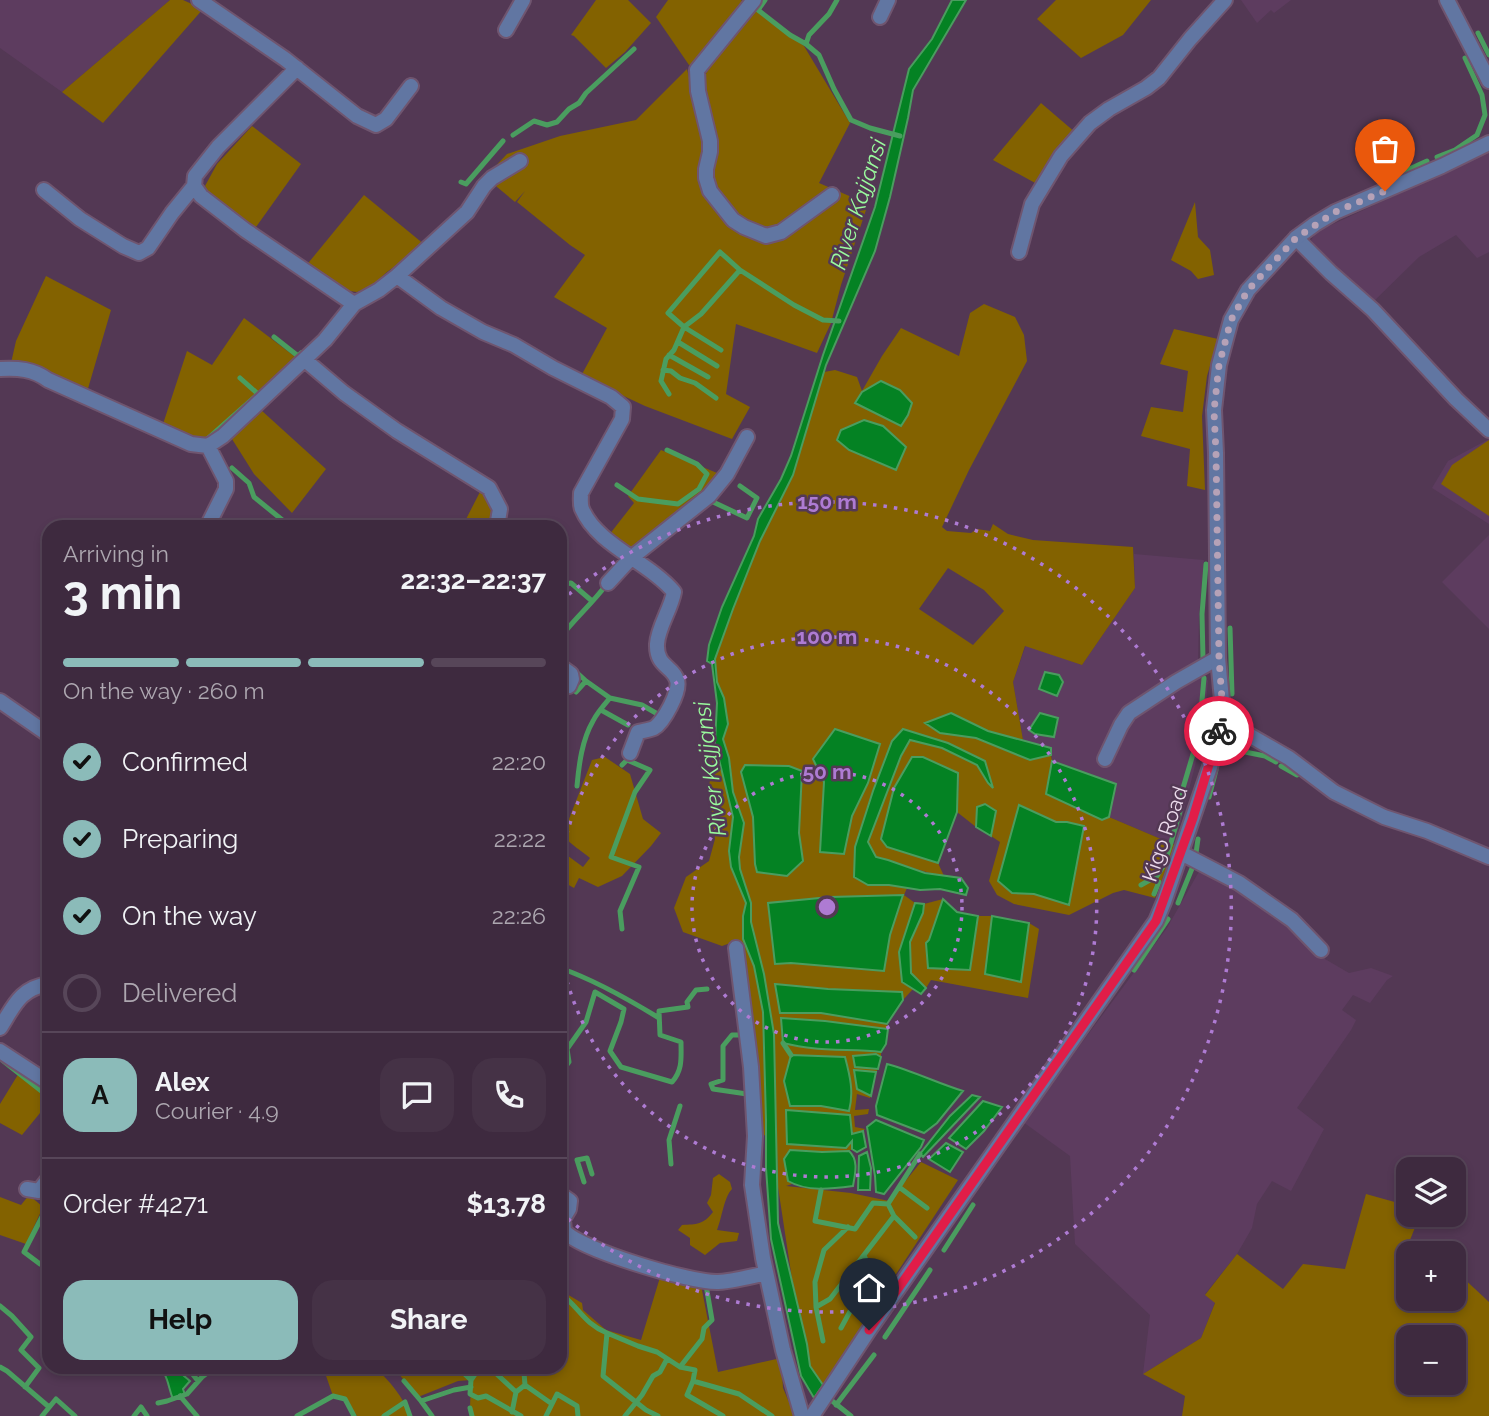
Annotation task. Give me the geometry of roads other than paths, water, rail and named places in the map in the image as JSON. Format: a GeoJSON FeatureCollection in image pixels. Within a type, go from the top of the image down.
{"type":"FeatureCollection","features":[{"type":"Feature","properties":{"kind":"street"},"geometry":{"type":"LineString","coordinates":[[198,0],[297,68],[357,116],[376,125],[386,119],[411,86]]}},
{"type":"Feature","properties":{"kind":"street"},"geometry":{"type":"LineString","coordinates":[[506,30],[523,0]]}},
{"type":"Feature","properties":{"kind":"street"},"geometry":{"type":"LineString","coordinates":[[754,0],[697,70],[698,91],[710,141],[706,169],[710,191],[733,220],[744,228],[766,236],[780,233],[832,195]]}},
{"type":"Feature","properties":{"kind":"street"},"geometry":{"type":"LineString","coordinates":[[880,17],[888,0]]}},
{"type":"Feature","properties":{"kind":"street"},"geometry":{"type":"LineString","coordinates":[[1019,252],[1032,204],[1061,156],[1090,123],[1159,78],[1225,0]]}},
{"type":"Feature","properties":{"kind":"street"},"geometry":{"type":"LineString","coordinates":[[1447,0],[1489,81]]}},
{"type":"Feature","properties":{"kind":"street"},"geometry":{"type":"LineString","coordinates":[[44,190],[80,219],[139,253],[148,248],[194,186],[195,176],[218,147],[297,68]]}},
{"type":"Feature","properties":{"kind":"street","name":"Kigo Road"},"geometry":{"type":"LineString","coordinates":[[814,1412],[1156,921],[1210,767],[1222,722],[1214,411],[1219,365],[1231,320],[1248,290],[1296,238],[1335,212],[1431,171],[1489,142]]}},
{"type":"Feature","properties":{"kind":"street"},"geometry":{"type":"LineString","coordinates":[[0,369],[31,370],[191,444],[208,446],[223,436],[306,359],[354,304],[397,276],[467,212],[492,178],[520,161]]}},
{"type":"Feature","properties":{"kind":"street"},"geometry":{"type":"LineString","coordinates":[[194,186],[201,196],[245,230],[354,304]]}},
{"type":"Feature","properties":{"kind":"street"},"geometry":{"type":"LineString","coordinates":[[1296,238],[1373,310],[1456,399],[1489,430]]}},
{"type":"Feature","properties":{"kind":"street"},"geometry":{"type":"LineString","coordinates":[[397,276],[441,308],[611,397],[623,407],[622,419],[581,493],[580,506],[593,527],[667,583],[674,592],[657,640],[657,654],[677,677],[678,683],[672,702],[663,717],[655,727],[638,732],[630,753]]}},
{"type":"Feature","properties":{"kind":"street"},"geometry":{"type":"LineString","coordinates":[[306,359],[344,393],[397,431],[489,488],[499,509],[498,520]]}},
{"type":"Feature","properties":{"kind":"street"},"geometry":{"type":"LineString","coordinates":[[608,583],[631,558],[709,496],[727,474],[747,437]]}},
{"type":"Feature","properties":{"kind":"street"},"geometry":{"type":"LineString","coordinates":[[208,446],[226,481],[226,489],[210,520]]}},
{"type":"Feature","properties":{"kind":"street"},"geometry":{"type":"LineString","coordinates":[[1105,760],[1129,713],[1219,658]]}},
{"type":"Feature","properties":{"kind":"street"},"geometry":{"type":"LineString","coordinates":[[567,671],[572,679],[569,686]]}},
{"type":"Feature","properties":{"kind":"street"},"geometry":{"type":"LineString","coordinates":[[0,701],[42,729]]}},
{"type":"Feature","properties":{"kind":"street"},"geometry":{"type":"LineString","coordinates":[[1222,722],[1289,758],[1334,792],[1384,817],[1427,831],[1489,858]]}},
{"type":"Feature","properties":{"kind":"street"},"geometry":{"type":"LineString","coordinates":[[1181,853],[1239,883],[1292,920],[1321,950]]}},
{"type":"Feature","properties":{"kind":"street"},"geometry":{"type":"LineString","coordinates":[[736,948],[751,1067],[755,1136],[752,1185],[766,1273],[783,1350],[802,1416]]}},
{"type":"Feature","properties":{"kind":"street"},"geometry":{"type":"LineString","coordinates":[[0,1028],[22,995],[42,985]]}},
{"type":"Feature","properties":{"kind":"street"},"geometry":{"type":"LineString","coordinates":[[0,1051],[42,1078]]}},
{"type":"Feature","properties":{"kind":"street"},"geometry":{"type":"LineString","coordinates":[[27,1189],[39,1191],[42,1187]]}},
{"type":"Feature","properties":{"kind":"street"},"geometry":{"type":"LineString","coordinates":[[567,1235],[601,1252],[675,1274],[716,1282],[766,1273]]}},
{"type":"Feature","properties":{"kind":"waterway"},"geometry":{"type":"LineString","coordinates":[[765,0],[758,10],[806,44]]}},
{"type":"Feature","properties":{"kind":"waterway","name":"River Kajjansi"},"geometry":{"type":"LineString","coordinates":[[837,0],[829,14],[809,35],[806,44],[819,55],[851,120],[900,136]]}},
{"type":"Feature","properties":{"kind":"waterway"},"geometry":{"type":"LineString","coordinates":[[1478,33],[1489,55]]}},
{"type":"Feature","properties":{"kind":"waterway"},"geometry":{"type":"LineString","coordinates":[[513,135],[534,121],[547,125],[557,122],[634,49]]}},
{"type":"Feature","properties":{"kind":"waterway"},"geometry":{"type":"LineString","coordinates":[[1437,157],[1455,150],[1477,135],[1485,115],[1482,95],[1465,58]]}},
{"type":"Feature","properties":{"kind":"waterway"},"geometry":{"type":"LineString","coordinates":[[461,182],[466,184],[503,141]]}},
{"type":"Feature","properties":{"kind":"waterway"},"geometry":{"type":"LineString","coordinates":[[1385,180],[1427,161]]}},
{"type":"Feature","properties":{"kind":"waterway"},"geometry":{"type":"LineString","coordinates":[[721,350],[684,327],[668,313],[720,252],[740,270]]}},
{"type":"Feature","properties":{"kind":"waterway"},"geometry":{"type":"LineString","coordinates":[[669,394],[661,381],[666,359],[674,350],[684,327],[701,314],[740,270],[794,305],[823,320],[839,321]]}},
{"type":"Feature","properties":{"kind":"waterway"},"geometry":{"type":"LineString","coordinates":[[274,337],[298,356],[301,353]]}},
{"type":"Feature","properties":{"kind":"waterway"},"geometry":{"type":"LineString","coordinates":[[678,342],[717,366]]}},
{"type":"Feature","properties":{"kind":"waterway"},"geometry":{"type":"LineString","coordinates":[[669,355],[708,377]]}},
{"type":"Feature","properties":{"kind":"waterway"},"geometry":{"type":"LineString","coordinates":[[663,370],[695,383],[716,398]]}},
{"type":"Feature","properties":{"kind":"waterway"},"geometry":{"type":"LineString","coordinates":[[206,440],[258,394],[240,378]]}},
{"type":"Feature","properties":{"kind":"waterway"},"geometry":{"type":"LineString","coordinates":[[617,485],[638,499],[678,504],[699,489],[707,474],[697,464],[667,450]]}},
{"type":"Feature","properties":{"kind":"waterway"},"geometry":{"type":"LineString","coordinates":[[232,468],[249,483],[254,497],[282,520]]}},
{"type":"Feature","properties":{"kind":"waterway"},"geometry":{"type":"LineString","coordinates":[[711,501],[747,518],[757,498],[740,486]]}},
{"type":"Feature","properties":{"kind":"waterway"},"geometry":{"type":"LineString","coordinates":[[1203,659],[1202,614],[1206,564]]}},
{"type":"Feature","properties":{"kind":"waterway"},"geometry":{"type":"LineString","coordinates":[[567,584],[571,583],[592,601]]}},
{"type":"Feature","properties":{"kind":"waterway"},"geometry":{"type":"LineString","coordinates":[[567,629],[606,585]]}},
{"type":"Feature","properties":{"kind":"waterway"},"geometry":{"type":"LineString","coordinates":[[1230,628],[1232,694]]}},
{"type":"Feature","properties":{"kind":"waterway"},"geometry":{"type":"LineString","coordinates":[[574,670],[610,698]]}},
{"type":"Feature","properties":{"kind":"waterway"},"geometry":{"type":"LineString","coordinates":[[1141,885],[1157,876],[1170,846],[1199,734],[1204,678]]}},
{"type":"Feature","properties":{"kind":"waterway"},"geometry":{"type":"LineString","coordinates":[[576,692],[586,681]]}},
{"type":"Feature","properties":{"kind":"waterway"},"geometry":{"type":"LineString","coordinates":[[577,786],[586,736],[596,715],[610,698],[642,705],[661,716]]}},
{"type":"Feature","properties":{"kind":"waterway"},"geometry":{"type":"LineString","coordinates":[[601,710],[628,725]]}},
{"type":"Feature","properties":{"kind":"waterway"},"geometry":{"type":"LineString","coordinates":[[1218,762],[1240,751],[1265,756],[1276,762]]}},
{"type":"Feature","properties":{"kind":"waterway"},"geometry":{"type":"LineString","coordinates":[[622,765],[627,760],[650,770],[635,792],[611,857],[639,867],[620,911],[622,929]]}},
{"type":"Feature","properties":{"kind":"waterway"},"geometry":{"type":"LineString","coordinates":[[1281,766],[1297,775]]}},
{"type":"Feature","properties":{"kind":"waterway"},"geometry":{"type":"LineString","coordinates":[[1209,797],[1216,770]]}},
{"type":"Feature","properties":{"kind":"waterway"},"geometry":{"type":"LineString","coordinates":[[1196,853],[1198,839]]}},
{"type":"Feature","properties":{"kind":"waterway"},"geometry":{"type":"LineString","coordinates":[[1178,903],[1193,866]]}},
{"type":"Feature","properties":{"kind":"waterway"},"geometry":{"type":"LineString","coordinates":[[1154,894],[1159,882]]}},
{"type":"Feature","properties":{"kind":"waterway"},"geometry":{"type":"LineString","coordinates":[[1134,970],[1168,919]]}},
{"type":"Feature","properties":{"kind":"waterway"},"geometry":{"type":"LineString","coordinates":[[567,971],[611,990],[659,1018]]}},
{"type":"Feature","properties":{"kind":"waterway"},"geometry":{"type":"LineString","coordinates":[[567,1049],[586,1022],[595,992],[624,1009],[610,1051],[621,1067],[672,1082],[680,1068],[681,1042],[660,1035],[659,1011],[688,1007],[687,1002],[696,990],[707,989]]}},
{"type":"Feature","properties":{"kind":"waterway"},"geometry":{"type":"LineString","coordinates":[[744,1035],[732,1035],[723,1046],[723,1080],[711,1084],[713,1089],[747,1094]]}},
{"type":"Feature","properties":{"kind":"waterway"},"geometry":{"type":"LineString","coordinates":[[783,1043],[791,1055]]}},
{"type":"Feature","properties":{"kind":"waterway"},"geometry":{"type":"LineString","coordinates":[[567,1049],[567,1065]]}},
{"type":"Feature","properties":{"kind":"waterway"},"geometry":{"type":"LineString","coordinates":[[2,1060],[42,1091]]}},
{"type":"Feature","properties":{"kind":"waterway"},"geometry":{"type":"LineString","coordinates":[[671,1164],[669,1140],[680,1106]]}},
{"type":"Feature","properties":{"kind":"waterway"},"geometry":{"type":"LineString","coordinates":[[821,1190],[815,1221],[855,1229],[873,1203],[888,1204],[920,1154]]}},
{"type":"Feature","properties":{"kind":"waterway"},"geometry":{"type":"LineString","coordinates":[[584,1182],[577,1160],[587,1158],[592,1174]]}},
{"type":"Feature","properties":{"kind":"waterway"},"geometry":{"type":"LineString","coordinates":[[899,1187],[927,1208]]}},
{"type":"Feature","properties":{"kind":"waterway"},"geometry":{"type":"LineString","coordinates":[[888,1204],[894,1216],[915,1237]]}},
{"type":"Feature","properties":{"kind":"waterway"},"geometry":{"type":"LineString","coordinates":[[944,1250],[973,1205]]}},
{"type":"Feature","properties":{"kind":"waterway"},"geometry":{"type":"LineString","coordinates":[[823,1341],[816,1307],[830,1299],[894,1216]]}},
{"type":"Feature","properties":{"kind":"waterway"},"geometry":{"type":"LineString","coordinates":[[42,1217],[24,1252],[42,1265]]}},
{"type":"Feature","properties":{"kind":"waterway"},"geometry":{"type":"LineString","coordinates":[[816,1307],[815,1282],[824,1250],[848,1227]]}},
{"type":"Feature","properties":{"kind":"waterway"},"geometry":{"type":"LineString","coordinates":[[841,1328],[871,1273],[864,1255]]}},
{"type":"Feature","properties":{"kind":"waterway"},"geometry":{"type":"LineString","coordinates":[[885,1337],[930,1270]]}},
{"type":"Feature","properties":{"kind":"waterway"},"geometry":{"type":"LineString","coordinates":[[680,1367],[702,1339],[704,1328],[712,1320],[706,1285]]}},
{"type":"Feature","properties":{"kind":"waterway"},"geometry":{"type":"LineString","coordinates":[[567,1299],[587,1320],[607,1333],[603,1376],[646,1410],[658,1416]]}},
{"type":"Feature","properties":{"kind":"waterway"},"geometry":{"type":"LineString","coordinates":[[0,1306],[31,1337],[21,1350],[39,1368],[25,1387]]}},
{"type":"Feature","properties":{"kind":"waterway"},"geometry":{"type":"LineString","coordinates":[[607,1333],[657,1352],[680,1367],[695,1370],[693,1381],[739,1394],[772,1416]]}},
{"type":"Feature","properties":{"kind":"waterway"},"geometry":{"type":"LineString","coordinates":[[836,1405],[874,1355]]}},
{"type":"Feature","properties":{"kind":"waterway"},"geometry":{"type":"LineString","coordinates":[[625,1416],[667,1359]]}},
{"type":"Feature","properties":{"kind":"waterway"},"geometry":{"type":"LineString","coordinates":[[0,1367],[49,1407]]}},
{"type":"Feature","properties":{"kind":"waterway"},"geometry":{"type":"LineString","coordinates":[[192,1374],[198,1381]]}},
{"type":"Feature","properties":{"kind":"waterway"},"geometry":{"type":"LineString","coordinates":[[158,1403],[187,1394],[206,1374]]}},
{"type":"Feature","properties":{"kind":"waterway"},"geometry":{"type":"LineString","coordinates":[[465,1374],[471,1380]]}},
{"type":"Feature","properties":{"kind":"waterway"},"geometry":{"type":"LineString","coordinates":[[475,1374],[471,1380],[470,1394],[478,1398],[486,1396],[521,1416]]}},
{"type":"Feature","properties":{"kind":"waterway"},"geometry":{"type":"LineString","coordinates":[[497,1374],[516,1392]]}},
{"type":"Feature","properties":{"kind":"waterway"},"geometry":{"type":"LineString","coordinates":[[524,1374],[525,1385]]}},
{"type":"Feature","properties":{"kind":"waterway"},"geometry":{"type":"LineString","coordinates":[[404,1381],[421,1401]]}},
{"type":"Feature","properties":{"kind":"waterway"},"geometry":{"type":"LineString","coordinates":[[693,1381],[687,1395],[723,1416]]}},
{"type":"Feature","properties":{"kind":"waterway"},"geometry":{"type":"LineString","coordinates":[[512,1412],[516,1392],[525,1385],[552,1404]]}},
{"type":"Feature","properties":{"kind":"waterway"},"geometry":{"type":"LineString","coordinates":[[432,1416],[421,1401],[471,1387]]}},
{"type":"Feature","properties":{"kind":"waterway"},"geometry":{"type":"LineString","coordinates":[[546,1416],[557,1394],[577,1406],[578,1416]]}},
{"type":"Feature","properties":{"kind":"waterway"},"geometry":{"type":"LineString","coordinates":[[180,1396],[197,1416]]}},
{"type":"Feature","properties":{"kind":"waterway"},"geometry":{"type":"LineString","coordinates":[[297,1416],[333,1396],[345,1399],[354,1416]]}},
{"type":"Feature","properties":{"kind":"waterway"},"geometry":{"type":"LineString","coordinates":[[826,1396],[851,1416]]}},
{"type":"Feature","properties":{"kind":"waterway"},"geometry":{"type":"LineString","coordinates":[[42,1416],[56,1399],[75,1416]]}},
{"type":"Feature","properties":{"kind":"waterway"},"geometry":{"type":"LineString","coordinates":[[384,1416],[405,1402],[410,1416]]}},
{"type":"Feature","properties":{"kind":"waterway"},"geometry":{"type":"LineString","coordinates":[[134,1416],[141,1407],[147,1416]]}},
{"type":"Feature","properties":{"kind":"waterway"},"geometry":{"type":"LineString","coordinates":[[470,1408],[472,1416]]}}]}
